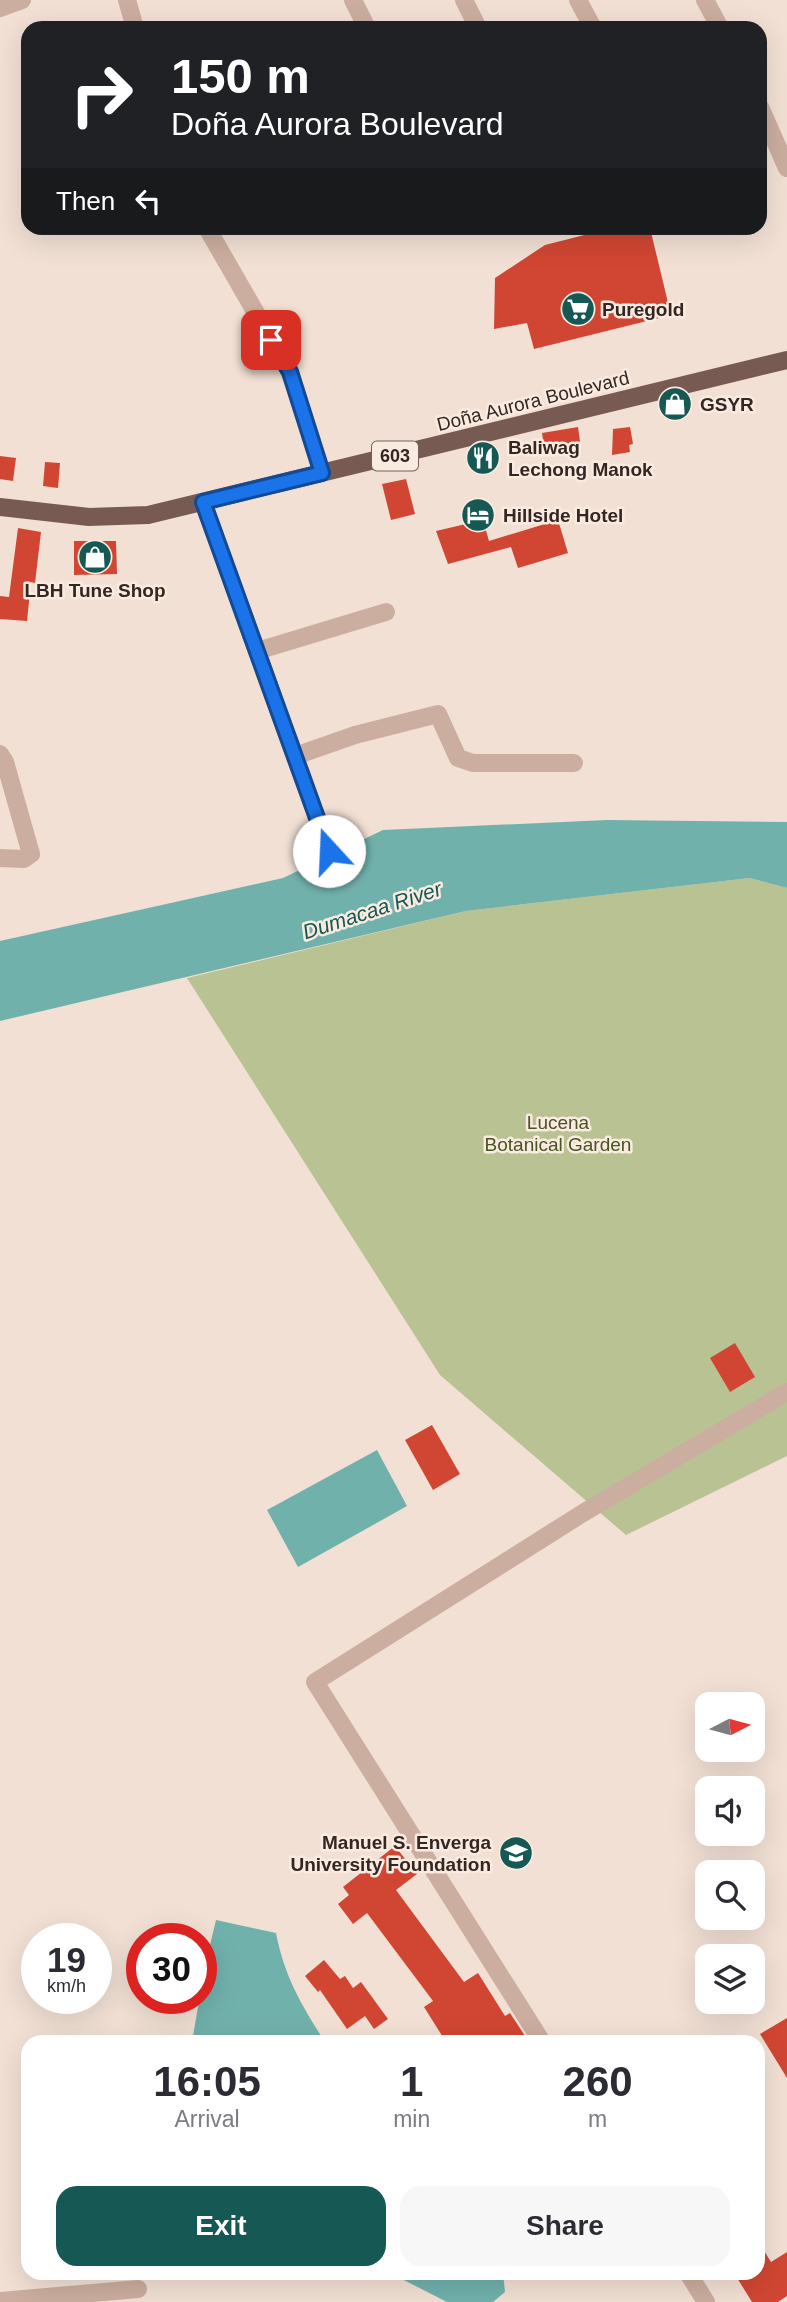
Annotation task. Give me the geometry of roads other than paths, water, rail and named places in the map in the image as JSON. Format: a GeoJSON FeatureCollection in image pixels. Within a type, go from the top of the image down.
{"type":"FeatureCollection","features":[{"type":"Feature","properties":{"kind":"main road","name":"Doña Aurora Boulevard"},"geometry":{"type":"LineString","coordinates":[[0,508],[89,517],[148,514],[787,360]]}},
{"type":"Feature","properties":{"kind":"street"},"geometry":{"type":"LineString","coordinates":[[0,8],[22,0]]}},
{"type":"Feature","properties":{"kind":"street"},"geometry":{"type":"LineString","coordinates":[[127,0],[133,21]]}},
{"type":"Feature","properties":{"kind":"street"},"geometry":{"type":"LineString","coordinates":[[352,0],[363,21]]}},
{"type":"Feature","properties":{"kind":"street"},"geometry":{"type":"LineString","coordinates":[[464,0],[474,21]]}},
{"type":"Feature","properties":{"kind":"street"},"geometry":{"type":"LineString","coordinates":[[578,0],[589,21]]}},
{"type":"Feature","properties":{"kind":"street"},"geometry":{"type":"LineString","coordinates":[[705,0],[716,21]]}},
{"type":"Feature","properties":{"kind":"street"},"geometry":{"type":"LineString","coordinates":[[767,127],[787,168]]}},
{"type":"Feature","properties":{"kind":"street"},"geometry":{"type":"LineString","coordinates":[[211,235],[290,372],[322,473]]}},
{"type":"Feature","properties":{"kind":"street"},"geometry":{"type":"LineString","coordinates":[[203,502],[329,851]]}},
{"type":"Feature","properties":{"kind":"street"},"geometry":{"type":"LineString","coordinates":[[257,651],[386,612]]}},
{"type":"Feature","properties":{"kind":"street"},"geometry":{"type":"LineString","coordinates":[[295,756],[355,735],[438,714],[458,758],[473,763],[574,763]]}},
{"type":"Feature","properties":{"kind":"street"},"geometry":{"type":"LineString","coordinates":[[0,754],[5,762],[31,854],[24,859],[0,858]]}},
{"type":"Feature","properties":{"kind":"street"},"geometry":{"type":"LineString","coordinates":[[538,2035],[315,1682],[583,1513],[787,1392]]}},
{"type":"Feature","properties":{"kind":"street"},"geometry":{"type":"LineString","coordinates":[[692,2280],[706,2302]]}},
{"type":"Feature","properties":{"kind":"street"},"geometry":{"type":"LineString","coordinates":[[0,2301],[138,2289]]}},
{"type":"Feature","properties":{"kind":"water","name":"Dumacaa River"},"geometry":{"type":"Polygon","coordinates":[[[607,820],[787,822],[787,888],[750,878],[466,911],[0,1021],[0,941],[283,878],[383,830],[607,820]]]}},
{"type":"Feature","properties":{"kind":"water"},"geometry":{"type":"Polygon","coordinates":[[[377,1450],[407,1506],[298,1567],[267,1510],[377,1450]]]}},
{"type":"Feature","properties":{"kind":"water"},"geometry":{"type":"Polygon","coordinates":[[[216,1920],[276,1933],[284,1964],[295,1990],[321,2035],[193,2035],[197,2014],[217,2014],[216,1920]]]}},
{"type":"Feature","properties":{"kind":"water"},"geometry":{"type":"Polygon","coordinates":[[[404,2280],[504,2280],[505,2292],[493,2302],[447,2302],[404,2280]]]}},
{"type":"Feature","properties":{"kind":"place","name":"Puregold"},"geometry":{"type":"Point","coordinates":[578,309]}},
{"type":"Feature","properties":{"kind":"place","name":"GSYR"},"geometry":{"type":"Point","coordinates":[675,404]}},
{"type":"Feature","properties":{"kind":"place","name":"Baliwag Lechong Manok"},"geometry":{"type":"Point","coordinates":[483,458]}},
{"type":"Feature","properties":{"kind":"place","name":"Hillside Hotel"},"geometry":{"type":"Point","coordinates":[478,515]}},
{"type":"Feature","properties":{"kind":"place","name":"LBH Tune Shop"},"geometry":{"type":"Point","coordinates":[95,557]}},
{"type":"Feature","properties":{"kind":"place","name":"Manuel S. Enverga University Foundation"},"geometry":{"type":"Point","coordinates":[516,1853]}},
{"type":"Feature","properties":{"kind":"park label","name":"Lucena Botanical Garden"},"geometry":{"type":"Point","coordinates":[558,1133]}}]}
